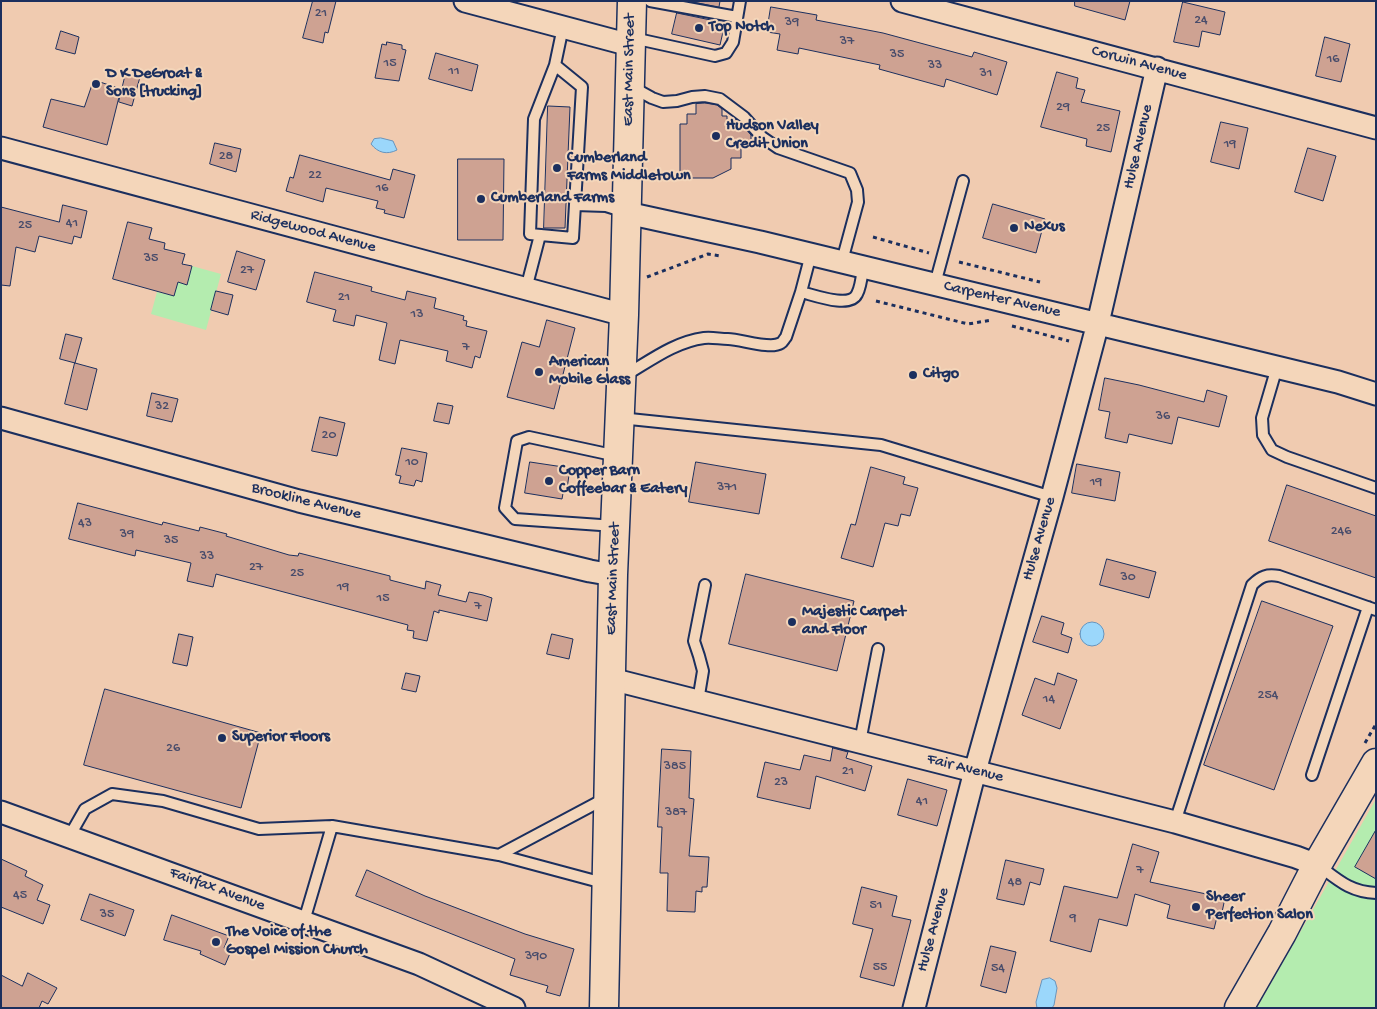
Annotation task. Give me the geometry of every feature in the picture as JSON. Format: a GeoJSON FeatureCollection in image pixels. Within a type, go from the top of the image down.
{"type":"FeatureCollection","features":[{"type":"Feature","properties":{"kind":"main road","name":"East Main Street"},"geometry":{"type":"LineString","coordinates":[[604,1008],[613,575],[624,315],[632,1]]}},
{"type":"Feature","properties":{"kind":"main road"},"geometry":{"type":"LineString","coordinates":[[1239,1008],[1282,933],[1317,865],[1376,763]]}},
{"type":"Feature","properties":{"kind":"street"},"geometry":{"type":"LineString","coordinates":[[465,1],[563,27],[630,41]]}},
{"type":"Feature","properties":{"kind":"street","name":"Corwin Avenue"},"geometry":{"type":"LineString","coordinates":[[902,1],[1376,128]]}},
{"type":"Feature","properties":{"kind":"street","name":"Hulse Avenue"},"geometry":{"type":"LineString","coordinates":[[914,1008],[975,771],[1052,497],[1098,323],[1157,68]]}},
{"type":"Feature","properties":{"kind":"street","name":"Ridgewood Avenue"},"geometry":{"type":"LineString","coordinates":[[1,148],[624,315]]}},
{"type":"Feature","properties":{"kind":"street","name":"Carpenter Avenue"},"geometry":{"type":"LineString","coordinates":[[627,213],[842,261],[1338,382],[1376,394]]}},
{"type":"Feature","properties":{"kind":"street","name":"Brookline Avenue"},"geometry":{"type":"LineString","coordinates":[[1,418],[299,501],[580,569],[613,575]]}},
{"type":"Feature","properties":{"kind":"street","name":"Fair Avenue"},"geometry":{"type":"LineString","coordinates":[[611,680],[1175,822],[1296,857],[1317,865]]}},
{"type":"Feature","properties":{"kind":"street","name":"Fairfax Avenue"},"geometry":{"type":"LineString","coordinates":[[1,812],[419,964],[514,1008]]}},
{"type":"Feature","properties":{"kind":"lane"},"geometry":{"type":"LineString","coordinates":[[650,1],[737,17]]}},
{"type":"Feature","properties":{"kind":"lane"},"geometry":{"type":"LineString","coordinates":[[630,41],[715,56],[726,53],[733,42],[740,1]]}},
{"type":"Feature","properties":{"kind":"lane"},"geometry":{"type":"LineString","coordinates":[[555,65],[582,87],[573,238],[530,234],[534,119],[555,65],[563,27]]}},
{"type":"Feature","properties":{"kind":"lane"},"geometry":{"type":"LineString","coordinates":[[630,86],[663,102],[705,96],[720,99],[744,117],[762,137],[778,148],[850,173],[857,190],[858,202],[842,261]]}},
{"type":"Feature","properties":{"kind":"lane"},"geometry":{"type":"LineString","coordinates":[[935,284],[963,181]]}},
{"type":"Feature","properties":{"kind":"lane"},"geometry":{"type":"LineString","coordinates":[[575,204],[606,206],[627,213]]}},
{"type":"Feature","properties":{"kind":"lane"},"geometry":{"type":"LineString","coordinates":[[526,289],[540,235]]}},
{"type":"Feature","properties":{"kind":"lane"},"geometry":{"type":"LineString","coordinates":[[621,378],[653,357],[704,338],[732,339],[764,345],[781,343],[786,337],[811,254]]}},
{"type":"Feature","properties":{"kind":"lane"},"geometry":{"type":"LineString","coordinates":[[800,292],[843,302],[852,300],[857,295],[864,267]]}},
{"type":"Feature","properties":{"kind":"lane"},"geometry":{"type":"LineString","coordinates":[[1276,367],[1262,418],[1263,435],[1272,450],[1376,488]]}},
{"type":"Feature","properties":{"kind":"lane"},"geometry":{"type":"LineString","coordinates":[[620,418],[881,445],[1052,497]]}},
{"type":"Feature","properties":{"kind":"lane"},"geometry":{"type":"LineString","coordinates":[[615,526],[515,519],[505,508],[517,441],[529,437],[618,456]]}},
{"type":"Feature","properties":{"kind":"lane"},"geometry":{"type":"LineString","coordinates":[[1175,822],[1252,585],[1260,578],[1270,574],[1372,608],[1312,775]]}},
{"type":"Feature","properties":{"kind":"lane"},"geometry":{"type":"LineString","coordinates":[[698,701],[703,671],[694,641],[705,585]]}},
{"type":"Feature","properties":{"kind":"lane"},"geometry":{"type":"LineString","coordinates":[[860,742],[878,649]]}},
{"type":"Feature","properties":{"kind":"lane"},"geometry":{"type":"LineString","coordinates":[[69,837],[85,809],[112,794],[163,801],[259,829],[332,826],[499,855],[608,884]]}},
{"type":"Feature","properties":{"kind":"lane"},"geometry":{"type":"LineString","coordinates":[[499,855],[609,796]]}},
{"type":"Feature","properties":{"kind":"lane"},"geometry":{"type":"LineString","coordinates":[[304,921],[332,826]]}},
{"type":"Feature","properties":{"kind":"lane"},"geometry":{"type":"LineString","coordinates":[[1317,865],[1347,887],[1376,893]]}},
{"type":"Feature","properties":{"kind":"path"},"geometry":{"type":"LineString","coordinates":[[873,237],[932,254]]}},
{"type":"Feature","properties":{"kind":"path"},"geometry":{"type":"LineString","coordinates":[[644,278],[708,254],[726,257]]}},
{"type":"Feature","properties":{"kind":"path"},"geometry":{"type":"LineString","coordinates":[[959,262],[1040,282]]}},
{"type":"Feature","properties":{"kind":"path"},"geometry":{"type":"LineString","coordinates":[[876,301],[968,324],[990,320],[999,322]]}},
{"type":"Feature","properties":{"kind":"path"},"geometry":{"type":"LineString","coordinates":[[1008,324],[1069,341]]}},
{"type":"Feature","properties":{"kind":"green space"},"geometry":{"type":"Polygon","coordinates":[[[192,266],[221,274],[206,330],[151,314],[157,292],[174,296],[178,282],[187,285],[192,266]]]}},
{"type":"Feature","properties":{"kind":"green space"},"geometry":{"type":"Polygon","coordinates":[[[1376,799],[1376,1008],[1257,1008],[1376,799]]]}},
{"type":"Feature","properties":{"kind":"water"},"geometry":{"type":"Polygon","coordinates":[[[381,138],[393,141],[397,150],[386,153],[371,144],[374,139],[381,138]]]}},
{"type":"Feature","properties":{"kind":"water"},"geometry":{"type":"Polygon","coordinates":[[[1092,622],[1097,623],[1103,629],[1103,639],[1097,645],[1092,646],[1087,645],[1081,639],[1080,634],[1081,629],[1087,623],[1092,622]]]}},
{"type":"Feature","properties":{"kind":"water"},"geometry":{"type":"Polygon","coordinates":[[[1050,978],[1055,981],[1057,988],[1054,1005],[1052,1008],[1037,1008],[1036,1002],[1042,980],[1050,978]]]}},
{"type":"Feature","properties":{"kind":"building"},"geometry":{"type":"Polygon","coordinates":[[[313,1],[336,1],[328,33],[325,32],[323,43],[303,38],[313,1]]]}},
{"type":"Feature","properties":{"kind":"building"},"geometry":{"type":"Polygon","coordinates":[[[689,1],[720,1],[719,7],[689,1]]]}},
{"type":"Feature","properties":{"kind":"building"},"geometry":{"type":"Polygon","coordinates":[[[1075,1],[1130,1],[1125,20],[1075,6],[1075,1]]]}},
{"type":"Feature","properties":{"kind":"building"},"geometry":{"type":"Polygon","coordinates":[[[1183,2],[1225,12],[1220,35],[1202,31],[1199,47],[1174,42],[1183,2]]]}},
{"type":"Feature","properties":{"kind":"building"},"geometry":{"type":"Polygon","coordinates":[[[771,7],[817,15],[816,20],[883,33],[972,57],[974,52],[1007,62],[997,95],[946,79],[944,87],[879,69],[880,65],[799,48],[798,54],[777,50],[780,34],[767,32],[771,7]]]}},
{"type":"Feature","properties":{"kind":"building","name":"Top Notch"},"geometry":{"type":"Polygon","coordinates":[[[677,13],[725,23],[720,45],[672,34],[677,13]]]}},
{"type":"Feature","properties":{"kind":"building"},"geometry":{"type":"Polygon","coordinates":[[[61,31],[79,37],[75,54],[56,49],[61,31]]]}},
{"type":"Feature","properties":{"kind":"building"},"geometry":{"type":"Polygon","coordinates":[[[1325,37],[1350,44],[1341,82],[1316,76],[1325,37]]]}},
{"type":"Feature","properties":{"kind":"building"},"geometry":{"type":"Polygon","coordinates":[[[387,42],[402,45],[402,49],[406,50],[399,81],[375,78],[382,44],[386,45],[387,42]]]}},
{"type":"Feature","properties":{"kind":"building"},"geometry":{"type":"Polygon","coordinates":[[[436,53],[478,65],[472,91],[429,79],[436,53]]]}},
{"type":"Feature","properties":{"kind":"building"},"geometry":{"type":"Polygon","coordinates":[[[1057,72],[1078,78],[1076,88],[1085,90],[1081,102],[1120,111],[1111,152],[1086,146],[1087,139],[1041,127],[1057,72]]]}},
{"type":"Feature","properties":{"kind":"building"},"geometry":{"type":"Polygon","coordinates":[[[126,73],[140,77],[132,106],[119,102],[126,73]]]}},
{"type":"Feature","properties":{"kind":"building"},"geometry":{"type":"Polygon","coordinates":[[[94,80],[121,89],[107,145],[43,127],[51,99],[84,107],[94,80]]]}},
{"type":"Feature","properties":{"kind":"building","name":"Hudson Valley Credit Union"},"geometry":{"type":"Polygon","coordinates":[[[696,104],[717,105],[722,109],[722,116],[727,116],[727,120],[736,119],[751,135],[751,144],[741,144],[741,158],[731,158],[731,169],[713,178],[680,178],[680,124],[687,124],[687,114],[696,114],[696,104]]]}},
{"type":"Feature","properties":{"kind":"building","name":"Cumberland Farms Middletown"},"geometry":{"type":"Polygon","coordinates":[[[548,106],[570,107],[565,228],[544,228],[548,106]]]}},
{"type":"Feature","properties":{"kind":"building"},"geometry":{"type":"Polygon","coordinates":[[[1221,122],[1248,128],[1239,169],[1211,162],[1221,122]]]}},
{"type":"Feature","properties":{"kind":"building"},"geometry":{"type":"Polygon","coordinates":[[[215,143],[241,149],[236,172],[210,164],[215,143]]]}},
{"type":"Feature","properties":{"kind":"building"},"geometry":{"type":"Polygon","coordinates":[[[1308,148],[1336,156],[1323,201],[1295,192],[1308,148]]]}},
{"type":"Feature","properties":{"kind":"building"},"geometry":{"type":"Polygon","coordinates":[[[300,155],[390,180],[393,169],[415,175],[404,218],[384,213],[385,210],[376,208],[378,201],[326,188],[323,202],[286,191],[290,177],[293,178],[300,155]]]}},
{"type":"Feature","properties":{"kind":"building","name":"Cumberland Farms"},"geometry":{"type":"Polygon","coordinates":[[[458,159],[504,159],[503,240],[458,240],[458,159]]]}},
{"type":"Feature","properties":{"kind":"building","name":"Nexus"},"geometry":{"type":"Polygon","coordinates":[[[993,204],[1045,219],[1036,253],[983,238],[993,204]]]}},
{"type":"Feature","properties":{"kind":"building"},"geometry":{"type":"Polygon","coordinates":[[[63,205],[87,211],[81,238],[74,236],[72,244],[39,236],[35,252],[16,247],[10,286],[1,285],[1,207],[59,222],[63,205]]]}},
{"type":"Feature","properties":{"kind":"building"},"geometry":{"type":"Polygon","coordinates":[[[128,222],[152,228],[149,239],[165,243],[164,249],[185,254],[182,264],[192,266],[187,285],[178,282],[174,296],[113,279],[128,222]]]}},
{"type":"Feature","properties":{"kind":"building"},"geometry":{"type":"Polygon","coordinates":[[[237,251],[265,260],[256,290],[228,282],[237,251]]]}},
{"type":"Feature","properties":{"kind":"building"},"geometry":{"type":"Polygon","coordinates":[[[315,272],[372,287],[371,291],[405,300],[407,291],[436,298],[434,308],[464,316],[463,320],[467,321],[466,326],[487,331],[480,358],[475,356],[472,368],[446,361],[448,351],[400,340],[395,364],[379,360],[387,323],[356,315],[354,326],[333,321],[336,310],[307,302],[315,272]]]}},
{"type":"Feature","properties":{"kind":"building"},"geometry":{"type":"Polygon","coordinates":[[[216,291],[233,295],[228,315],[211,310],[216,291]]]}},
{"type":"Feature","properties":{"kind":"building","name":"American Mobile Glass"},"geometry":{"type":"Polygon","coordinates":[[[547,320],[575,328],[554,409],[507,397],[522,342],[539,347],[547,320]]]}},
{"type":"Feature","properties":{"kind":"building"},"geometry":{"type":"Polygon","coordinates":[[[66,334],[82,338],[75,363],[60,359],[66,334]]]}},
{"type":"Feature","properties":{"kind":"building"},"geometry":{"type":"Polygon","coordinates":[[[75,363],[97,369],[87,410],[65,404],[75,363]]]}},
{"type":"Feature","properties":{"kind":"building"},"geometry":{"type":"Polygon","coordinates":[[[1105,378],[1204,402],[1207,390],[1227,396],[1219,427],[1178,417],[1172,444],[1129,434],[1127,443],[1105,438],[1110,412],[1099,410],[1105,378]]]}},
{"type":"Feature","properties":{"kind":"building"},"geometry":{"type":"Polygon","coordinates":[[[152,393],[178,399],[172,422],[147,416],[152,393]]]}},
{"type":"Feature","properties":{"kind":"building"},"geometry":{"type":"Polygon","coordinates":[[[438,403],[453,406],[449,424],[434,421],[438,403]]]}},
{"type":"Feature","properties":{"kind":"building"},"geometry":{"type":"Polygon","coordinates":[[[320,417],[345,423],[337,456],[312,451],[320,417]]]}},
{"type":"Feature","properties":{"kind":"building"},"geometry":{"type":"Polygon","coordinates":[[[402,448],[427,453],[422,482],[416,480],[414,486],[399,483],[401,476],[396,475],[402,448]]]}},
{"type":"Feature","properties":{"kind":"building","name":"Copper Barn Coffeebar & Eatery"},"geometry":{"type":"Polygon","coordinates":[[[530,462],[570,468],[567,489],[564,488],[562,499],[525,493],[530,462]]]}},
{"type":"Feature","properties":{"kind":"building"},"geometry":{"type":"Polygon","coordinates":[[[696,462],[766,474],[759,514],[689,502],[696,462]]]}},
{"type":"Feature","properties":{"kind":"building"},"geometry":{"type":"Polygon","coordinates":[[[1077,464],[1120,472],[1115,501],[1072,493],[1077,464]]]}},
{"type":"Feature","properties":{"kind":"building"},"geometry":{"type":"Polygon","coordinates":[[[871,467],[905,477],[903,484],[918,488],[910,516],[901,514],[898,526],[885,523],[873,567],[841,558],[851,524],[855,525],[871,467]]]}},
{"type":"Feature","properties":{"kind":"building"},"geometry":{"type":"Polygon","coordinates":[[[1287,485],[1376,516],[1376,578],[1269,541],[1287,485]]]}},
{"type":"Feature","properties":{"kind":"building"},"geometry":{"type":"Polygon","coordinates":[[[78,503],[162,525],[163,522],[199,531],[200,527],[289,555],[298,556],[299,553],[390,576],[390,580],[425,589],[426,581],[441,585],[438,595],[466,602],[469,592],[483,595],[492,598],[487,621],[439,610],[439,613],[434,611],[427,641],[413,638],[414,631],[407,630],[408,625],[216,574],[213,587],[187,581],[191,563],[136,550],[135,556],[69,539],[78,503]]]}},
{"type":"Feature","properties":{"kind":"building"},"geometry":{"type":"Polygon","coordinates":[[[1107,559],[1156,572],[1149,598],[1100,585],[1107,559]]]}},
{"type":"Feature","properties":{"kind":"building","name":"Majestic Carpet and Floor"},"geometry":{"type":"Polygon","coordinates":[[[746,574],[854,601],[837,671],[729,644],[746,574]]]}},
{"type":"Feature","properties":{"kind":"building"},"geometry":{"type":"Polygon","coordinates":[[[1262,601],[1333,626],[1274,790],[1204,765],[1262,601]]]}},
{"type":"Feature","properties":{"kind":"building"},"geometry":{"type":"Polygon","coordinates":[[[1042,616],[1064,623],[1061,634],[1072,638],[1068,653],[1033,642],[1042,616]]]}},
{"type":"Feature","properties":{"kind":"building"},"geometry":{"type":"Polygon","coordinates":[[[179,634],[193,637],[187,666],[173,663],[179,634]]]}},
{"type":"Feature","properties":{"kind":"building"},"geometry":{"type":"Polygon","coordinates":[[[552,634],[573,639],[569,659],[547,654],[552,634]]]}},
{"type":"Feature","properties":{"kind":"building"},"geometry":{"type":"Polygon","coordinates":[[[406,673],[420,676],[416,692],[402,689],[406,673]]]}},
{"type":"Feature","properties":{"kind":"building"},"geometry":{"type":"Polygon","coordinates":[[[1058,673],[1077,680],[1060,729],[1022,715],[1035,678],[1054,685],[1058,673]]]}},
{"type":"Feature","properties":{"kind":"building"},"geometry":{"type":"Polygon","coordinates":[[[105,689],[261,733],[241,808],[84,765],[105,689]]]}},
{"type":"Feature","properties":{"kind":"building"},"geometry":{"type":"Polygon","coordinates":[[[833,748],[848,752],[846,758],[872,766],[865,791],[816,776],[810,809],[757,797],[765,762],[800,770],[804,755],[830,761],[833,748]]]}},
{"type":"Feature","properties":{"kind":"building"},"geometry":{"type":"Polygon","coordinates":[[[662,749],[691,751],[689,798],[694,799],[689,856],[709,857],[707,887],[702,887],[702,892],[696,891],[695,912],[667,911],[668,873],[660,873],[662,827],[658,827],[662,749]]]}},
{"type":"Feature","properties":{"kind":"building"},"geometry":{"type":"Polygon","coordinates":[[[908,779],[947,790],[937,826],[898,815],[908,779]]]}},
{"type":"Feature","properties":{"kind":"building"},"geometry":{"type":"Polygon","coordinates":[[[1376,830],[1376,879],[1355,867],[1376,830]]]}},
{"type":"Feature","properties":{"kind":"building"},"geometry":{"type":"Polygon","coordinates":[[[1133,844],[1159,852],[1150,882],[1225,898],[1221,917],[1217,917],[1214,929],[1167,918],[1170,905],[1135,894],[1127,926],[1099,919],[1091,952],[1050,941],[1064,886],[1117,898],[1133,844]]]}},
{"type":"Feature","properties":{"kind":"building"},"geometry":{"type":"Polygon","coordinates":[[[1,859],[27,871],[25,876],[43,885],[37,900],[50,905],[43,924],[1,907],[1,859]]]}},
{"type":"Feature","properties":{"kind":"building"},"geometry":{"type":"Polygon","coordinates":[[[1006,860],[1044,869],[1040,885],[1030,882],[1024,905],[997,899],[1006,860]]]}},
{"type":"Feature","properties":{"kind":"building"},"geometry":{"type":"Polygon","coordinates":[[[367,870],[425,896],[525,934],[574,949],[560,996],[546,992],[548,986],[510,975],[515,959],[356,896],[367,870]]]}},
{"type":"Feature","properties":{"kind":"building"},"geometry":{"type":"Polygon","coordinates":[[[862,887],[897,896],[892,916],[911,920],[894,986],[860,977],[873,929],[853,924],[862,887]]]}},
{"type":"Feature","properties":{"kind":"building"},"geometry":{"type":"Polygon","coordinates":[[[90,894],[134,910],[125,936],[81,920],[90,894]]]}},
{"type":"Feature","properties":{"kind":"building"},"geometry":{"type":"Polygon","coordinates":[[[172,915],[229,936],[224,948],[231,951],[225,965],[200,954],[201,951],[164,940],[172,915]]]}},
{"type":"Feature","properties":{"kind":"building"},"geometry":{"type":"Polygon","coordinates":[[[991,946],[1016,952],[1006,993],[981,986],[991,946]]]}},
{"type":"Feature","properties":{"kind":"building"},"geometry":{"type":"Polygon","coordinates":[[[28,973],[57,988],[48,1004],[42,1001],[39,1008],[1,1008],[1,975],[22,986],[28,973]]]}},
{"type":"Feature","properties":{"kind":"place","name":"Top Notch"},"geometry":{"type":"Point","coordinates":[699,28]}},
{"type":"Feature","properties":{"kind":"place","name":"D K DeGroat & Sons [trucking]"},"geometry":{"type":"Point","coordinates":[96,84]}},
{"type":"Feature","properties":{"kind":"place","name":"Hudson Valley Credit Union"},"geometry":{"type":"Point","coordinates":[716,136]}},
{"type":"Feature","properties":{"kind":"place","name":"Cumberland Farms Middletown"},"geometry":{"type":"Point","coordinates":[557,168]}},
{"type":"Feature","properties":{"kind":"place","name":"Cumberland Farms"},"geometry":{"type":"Point","coordinates":[481,199]}},
{"type":"Feature","properties":{"kind":"place","name":"Nexus"},"geometry":{"type":"Point","coordinates":[1014,228]}},
{"type":"Feature","properties":{"kind":"place","name":"American Mobile Glass"},"geometry":{"type":"Point","coordinates":[539,372]}},
{"type":"Feature","properties":{"kind":"place","name":"Citgo"},"geometry":{"type":"Point","coordinates":[913,375]}},
{"type":"Feature","properties":{"kind":"place","name":"Copper Barn Coffeebar & Eatery"},"geometry":{"type":"Point","coordinates":[549,481]}},
{"type":"Feature","properties":{"kind":"place","name":"Majestic Carpet and Floor"},"geometry":{"type":"Point","coordinates":[792,622]}},
{"type":"Feature","properties":{"kind":"place","name":"Superior Floors"},"geometry":{"type":"Point","coordinates":[222,738]}},
{"type":"Feature","properties":{"kind":"place","name":"Sheer Perfection Salon"},"geometry":{"type":"Point","coordinates":[1196,907]}},
{"type":"Feature","properties":{"kind":"place","name":"The Voice of the Gospel Mission Church"},"geometry":{"type":"Point","coordinates":[216,942]}}]}
